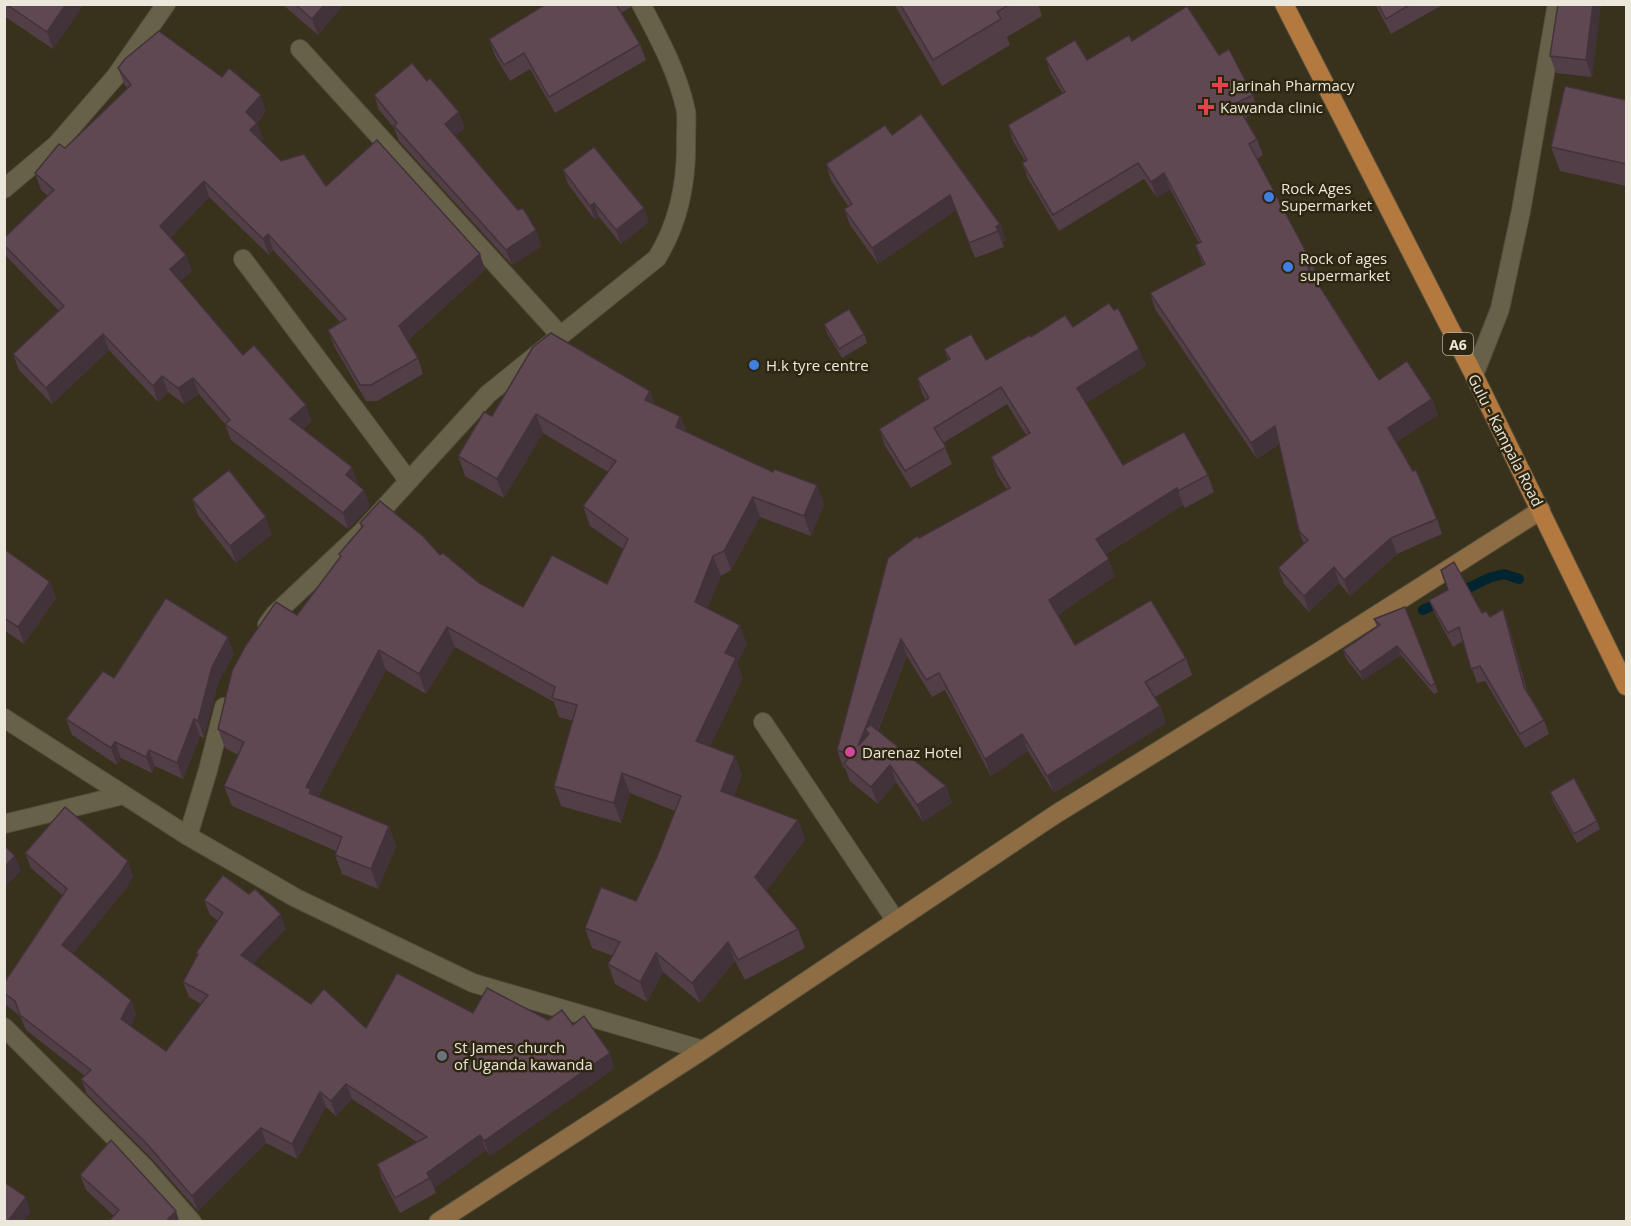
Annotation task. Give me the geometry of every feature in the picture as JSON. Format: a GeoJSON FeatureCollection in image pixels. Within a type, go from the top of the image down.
{"type":"FeatureCollection","features":[{"type":"Feature","properties":{"kind":"main road","name":"Gulu - Kampala Road"},"geometry":{"type":"LineString","coordinates":[[1284,4],[1474,375],[1626,686]]}},
{"type":"Feature","properties":{"kind":"street"},"geometry":{"type":"LineString","coordinates":[[4,189],[57,144],[116,76],[166,4]]}},
{"type":"Feature","properties":{"kind":"street"},"geometry":{"type":"LineString","coordinates":[[255,641],[275,614],[362,532],[488,394],[657,258],[677,217],[687,165],[686,112],[675,75],[641,4]]}},
{"type":"Feature","properties":{"kind":"street"},"geometry":{"type":"LineString","coordinates":[[1474,375],[1500,309],[1521,212],[1557,4]]}},
{"type":"Feature","properties":{"kind":"street"},"geometry":{"type":"LineString","coordinates":[[300,49],[560,335]]}},
{"type":"Feature","properties":{"kind":"street"},"geometry":{"type":"LineString","coordinates":[[243,260],[408,480]]}},
{"type":"Feature","properties":{"kind":"street"},"geometry":{"type":"LineString","coordinates":[[438,1221],[703,1050],[1056,814],[1323,649],[1541,510]]}},
{"type":"Feature","properties":{"kind":"street"},"geometry":{"type":"LineString","coordinates":[[188,836],[208,770],[229,686]]}},
{"type":"Feature","properties":{"kind":"street"},"geometry":{"type":"LineString","coordinates":[[4,718],[188,836],[296,898],[473,983],[703,1050]]}},
{"type":"Feature","properties":{"kind":"street"},"geometry":{"type":"LineString","coordinates":[[763,722],[896,921]]}},
{"type":"Feature","properties":{"kind":"street"},"geometry":{"type":"LineString","coordinates":[[4,824],[123,795]]}},
{"type":"Feature","properties":{"kind":"street"},"geometry":{"type":"LineString","coordinates":[[4,1027],[144,1167],[192,1221]]}},
{"type":"Feature","properties":{"kind":"building"},"geometry":{"type":"Polygon","coordinates":[[[6,4],[66,4],[47,32],[6,4]]]}},
{"type":"Feature","properties":{"kind":"building"},"geometry":{"type":"Polygon","coordinates":[[[295,4],[325,4],[312,19],[295,4]]]}},
{"type":"Feature","properties":{"kind":"building"},"geometry":{"type":"Polygon","coordinates":[[[546,4],[616,4],[640,44],[549,97],[524,53],[504,65],[489,39],[546,4]]]}},
{"type":"Feature","properties":{"kind":"building"},"geometry":{"type":"Polygon","coordinates":[[[900,4],[1010,4],[997,12],[1001,19],[933,60],[900,4]]]}},
{"type":"Feature","properties":{"kind":"building"},"geometry":{"type":"Polygon","coordinates":[[[1378,4],[1411,4],[1386,19],[1378,4]]]}},
{"type":"Feature","properties":{"kind":"building"},"geometry":{"type":"Polygon","coordinates":[[[1558,4],[1593,4],[1586,60],[1550,56],[1558,4]]]}},
{"type":"Feature","properties":{"kind":"building"},"geometry":{"type":"Polygon","coordinates":[[[1187,6],[1219,55],[1229,49],[1253,95],[1236,103],[1257,139],[1249,144],[1313,265],[1308,268],[1379,380],[1407,361],[1432,399],[1388,428],[1413,471],[1416,470],[1437,519],[1391,538],[1344,580],[1334,567],[1304,596],[1278,568],[1308,540],[1299,531],[1275,426],[1251,443],[1150,293],[1205,264],[1195,245],[1201,242],[1164,173],[1151,182],[1138,163],[1053,215],[1022,163],[1027,160],[1008,125],[1065,92],[1045,58],[1075,40],[1087,60],[1129,35],[1132,41],[1187,6]]]}},
{"type":"Feature","properties":{"kind":"building"},"geometry":{"type":"Polygon","coordinates":[[[159,31],[222,77],[229,68],[261,95],[246,112],[257,123],[250,130],[281,161],[304,154],[326,186],[377,140],[480,254],[399,326],[418,358],[371,385],[360,385],[328,330],[346,319],[268,234],[263,239],[204,181],[160,226],[186,255],[170,269],[243,355],[254,345],[306,405],[290,419],[352,467],[346,475],[364,490],[343,513],[225,424],[230,420],[193,378],[178,388],[162,376],[153,386],[103,334],[46,388],[13,354],[64,306],[4,245],[4,238],[54,190],[35,173],[59,144],[65,148],[131,85],[118,68],[125,59],[159,31]]]}},
{"type":"Feature","properties":{"kind":"building"},"geometry":{"type":"Polygon","coordinates":[[[412,63],[427,81],[430,78],[459,112],[445,124],[518,210],[523,208],[536,230],[506,250],[394,126],[397,123],[374,95],[412,63]]]}},
{"type":"Feature","properties":{"kind":"building"},"geometry":{"type":"Polygon","coordinates":[[[1565,86],[1626,100],[1626,164],[1551,147],[1565,86]]]}},
{"type":"Feature","properties":{"kind":"building"},"geometry":{"type":"Polygon","coordinates":[[[921,114],[1000,224],[996,227],[998,231],[969,243],[950,195],[872,248],[844,209],[852,204],[826,164],[885,125],[892,135],[921,114]]]}},
{"type":"Feature","properties":{"kind":"building"},"geometry":{"type":"Polygon","coordinates":[[[594,147],[644,208],[616,230],[594,203],[590,206],[563,170],[594,147]]]}},
{"type":"Feature","properties":{"kind":"building"},"geometry":{"type":"Polygon","coordinates":[[[1109,303],[1114,310],[1118,308],[1139,349],[1077,388],[1123,465],[1184,432],[1208,475],[1178,491],[1177,488],[1096,539],[1109,559],[1049,600],[1075,645],[1151,600],[1186,658],[1145,682],[1160,706],[1047,776],[1022,734],[985,759],[939,673],[926,680],[901,639],[858,746],[869,734],[865,729],[871,725],[946,786],[917,805],[890,765],[871,787],[844,764],[851,755],[837,750],[888,558],[917,536],[919,538],[1010,488],[991,457],[1030,433],[1001,387],[934,428],[946,447],[905,471],[879,429],[929,398],[917,378],[950,359],[944,349],[971,334],[986,360],[1030,335],[1031,337],[1065,315],[1073,327],[1109,303]]]}},
{"type":"Feature","properties":{"kind":"building"},"geometry":{"type":"Polygon","coordinates":[[[849,309],[864,334],[839,349],[824,324],[849,309]]]}},
{"type":"Feature","properties":{"kind":"building"},"geometry":{"type":"Polygon","coordinates":[[[551,333],[650,391],[645,400],[680,416],[676,427],[773,472],[774,469],[817,485],[804,516],[753,497],[724,551],[713,556],[695,602],[740,625],[725,653],[736,658],[696,741],[735,756],[721,791],[798,820],[755,877],[798,929],[738,960],[728,942],[692,983],[656,953],[640,982],[608,964],[620,942],[585,928],[601,887],[636,901],[657,857],[681,796],[622,773],[614,803],[554,786],[577,705],[552,698],[555,687],[447,627],[419,674],[379,650],[306,787],[311,789],[309,793],[389,826],[371,869],[335,855],[342,837],[224,786],[244,742],[218,729],[232,671],[246,645],[276,602],[297,615],[341,556],[339,554],[363,526],[360,523],[380,501],[424,537],[440,555],[443,553],[479,583],[523,607],[552,555],[607,584],[628,539],[583,506],[616,461],[536,414],[497,479],[458,456],[484,412],[492,416],[533,347],[551,333]]]}},
{"type":"Feature","properties":{"kind":"building"},"geometry":{"type":"Polygon","coordinates":[[[229,470],[266,517],[230,546],[192,499],[229,470]]]}},
{"type":"Feature","properties":{"kind":"building"},"geometry":{"type":"Polygon","coordinates":[[[4,549],[50,582],[18,627],[4,618],[4,549]]]}},
{"type":"Feature","properties":{"kind":"building"},"geometry":{"type":"Polygon","coordinates":[[[1454,562],[1482,613],[1486,611],[1490,617],[1503,609],[1524,687],[1544,720],[1520,734],[1480,666],[1471,669],[1459,627],[1448,633],[1429,600],[1448,590],[1441,570],[1454,562]]]}},
{"type":"Feature","properties":{"kind":"building"},"geometry":{"type":"Polygon","coordinates":[[[166,598],[228,637],[212,667],[198,721],[194,719],[177,763],[149,750],[146,757],[115,742],[111,748],[66,719],[103,671],[114,678],[166,598]]]}},
{"type":"Feature","properties":{"kind":"building"},"geometry":{"type":"Polygon","coordinates":[[[1405,607],[1435,683],[1431,686],[1397,646],[1360,672],[1343,650],[1380,625],[1374,619],[1405,607]]]}},
{"type":"Feature","properties":{"kind":"building"},"geometry":{"type":"Polygon","coordinates":[[[1574,778],[1597,821],[1574,834],[1550,792],[1574,778]]]}},
{"type":"Feature","properties":{"kind":"building"},"geometry":{"type":"Polygon","coordinates":[[[65,807],[128,861],[62,945],[131,1000],[121,1019],[166,1051],[208,995],[183,982],[198,954],[196,953],[223,913],[204,900],[223,875],[249,894],[255,889],[281,914],[241,955],[311,1004],[324,989],[366,1028],[397,973],[473,1013],[487,988],[548,1020],[562,1010],[573,1025],[584,1016],[610,1053],[484,1141],[480,1135],[427,1173],[430,1178],[395,1198],[377,1164],[427,1137],[346,1084],[331,1101],[320,1092],[292,1144],[261,1128],[192,1196],[147,1144],[81,1079],[91,1070],[20,1015],[15,1001],[4,993],[4,983],[67,889],[25,853],[65,807]]]}},
{"type":"Feature","properties":{"kind":"building"},"geometry":{"type":"Polygon","coordinates":[[[4,845],[15,856],[4,867],[4,845]]]}},
{"type":"Feature","properties":{"kind":"building"},"geometry":{"type":"Polygon","coordinates":[[[111,1140],[176,1211],[166,1221],[109,1221],[119,1210],[80,1175],[111,1140]]]}},
{"type":"Feature","properties":{"kind":"building"},"geometry":{"type":"Polygon","coordinates":[[[4,1182],[26,1197],[8,1221],[4,1221],[4,1182]]]}},
{"type":"Feature","properties":{"kind":"waterway"},"geometry":{"type":"LineString","coordinates":[[1423,610],[1489,578],[1504,574],[1519,579]]}},
{"type":"Feature","properties":{"kind":"place","name":"Jarinah Pharmacy"},"geometry":{"type":"Point","coordinates":[1220,85]}},
{"type":"Feature","properties":{"kind":"place","name":"Kawanda clinic"},"geometry":{"type":"Point","coordinates":[1206,107]}},
{"type":"Feature","properties":{"kind":"place","name":"Rock Ages Supermarket"},"geometry":{"type":"Point","coordinates":[1269,197]}},
{"type":"Feature","properties":{"kind":"place","name":"Rock of ages supermarket"},"geometry":{"type":"Point","coordinates":[1288,267]}},
{"type":"Feature","properties":{"kind":"place","name":"H.k tyre centre"},"geometry":{"type":"Point","coordinates":[754,365]}},
{"type":"Feature","properties":{"kind":"place","name":"Darenaz Hotel"},"geometry":{"type":"Point","coordinates":[850,752]}},
{"type":"Feature","properties":{"kind":"place","name":"St James church of Uganda kawanda"},"geometry":{"type":"Point","coordinates":[442,1056]}}]}
